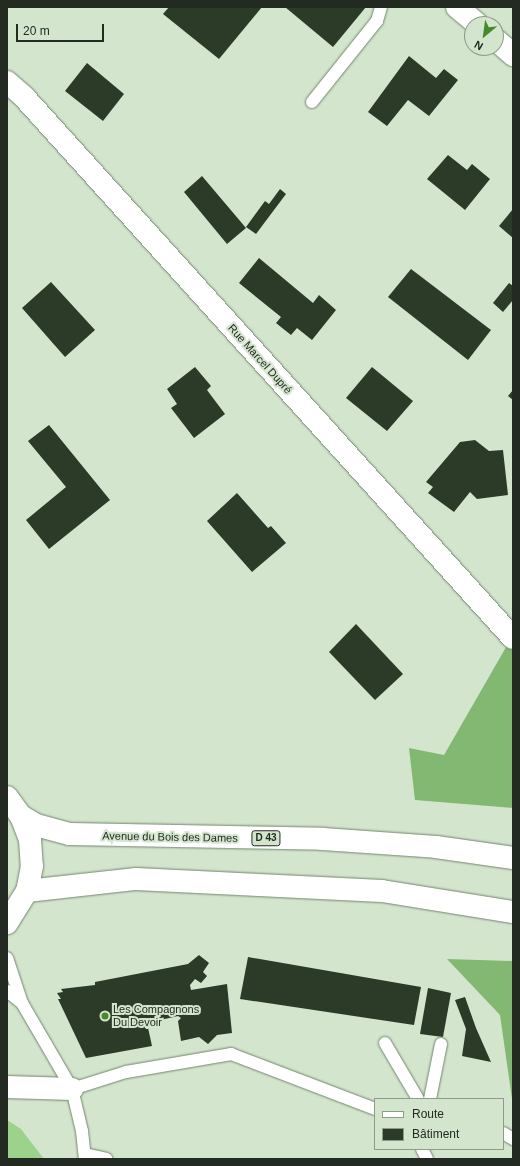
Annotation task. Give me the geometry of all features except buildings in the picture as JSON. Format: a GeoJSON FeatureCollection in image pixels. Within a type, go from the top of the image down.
{"type":"FeatureCollection","features":[{"type":"Feature","properties":{"kind":"main road"},"geometry":{"type":"LineString","coordinates":[[457,7],[468,16]]}},
{"type":"Feature","properties":{"kind":"main road"},"geometry":{"type":"LineString","coordinates":[[504,47],[513,55]]}},
{"type":"Feature","properties":{"kind":"main road","name":"Rue Marcel Dupré"},"geometry":{"type":"LineString","coordinates":[[7,82],[24,97],[513,638]]}},
{"type":"Feature","properties":{"kind":"main road"},"geometry":{"type":"LineString","coordinates":[[7,797],[21,816],[30,840],[32,866],[27,891],[7,923]]}},
{"type":"Feature","properties":{"kind":"main road","name":"Avenue du Bois des Dames"},"geometry":{"type":"LineString","coordinates":[[21,816],[36,825],[70,834],[323,839],[436,847],[513,858]]}},
{"type":"Feature","properties":{"kind":"main road"},"geometry":{"type":"LineString","coordinates":[[27,891],[136,879],[382,891],[513,912]]}},
{"type":"Feature","properties":{"kind":"main road"},"geometry":{"type":"LineString","coordinates":[[7,1087],[72,1089]]}},
{"type":"Feature","properties":{"kind":"lane"},"geometry":{"type":"LineString","coordinates":[[312,102],[377,21],[381,7]]}},
{"type":"Feature","properties":{"kind":"lane"},"geometry":{"type":"LineString","coordinates":[[7,958],[22,1003],[72,1089],[85,1156],[106,1159]]}},
{"type":"Feature","properties":{"kind":"lane"},"geometry":{"type":"LineString","coordinates":[[7,991],[22,1003]]}},
{"type":"Feature","properties":{"kind":"lane"},"geometry":{"type":"LineString","coordinates":[[385,1043],[417,1098]]}},
{"type":"Feature","properties":{"kind":"lane"},"geometry":{"type":"LineString","coordinates":[[430,1098],[441,1044]]}},
{"type":"Feature","properties":{"kind":"lane"},"geometry":{"type":"LineString","coordinates":[[72,1089],[126,1072],[231,1054],[374,1109]]}},
{"type":"Feature","properties":{"kind":"lane"},"geometry":{"type":"LineString","coordinates":[[504,1134],[513,1139]]}},
{"type":"Feature","properties":{"kind":"lane"},"geometry":{"type":"LineString","coordinates":[[422,1150],[427,1159]]}},
{"type":"Feature","properties":{"kind":"green space"},"geometry":{"type":"Polygon","coordinates":[[[513,635],[513,808],[415,800],[409,748],[444,755],[513,635]]]}},
{"type":"Feature","properties":{"kind":"green space"},"geometry":{"type":"Polygon","coordinates":[[[447,959],[513,961],[513,1106],[500,1015],[447,959]]]}},
{"type":"Feature","properties":{"kind":"green space"},"geometry":{"type":"Polygon","coordinates":[[[7,1120],[21,1129],[44,1159],[7,1159],[7,1120]]]}},
{"type":"Feature","properties":{"kind":"place","name":"Les Compagnons Du Devoir"},"geometry":{"type":"Point","coordinates":[105,1016]}}]}
